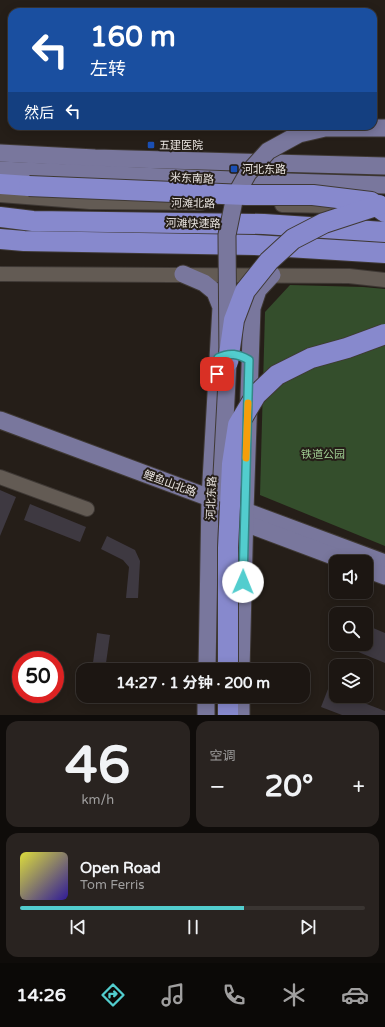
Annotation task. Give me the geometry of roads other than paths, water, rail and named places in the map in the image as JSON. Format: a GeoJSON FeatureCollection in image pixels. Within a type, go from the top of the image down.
{"type":"FeatureCollection","features":[{"type":"Feature","properties":{"kind":"highway"},"geometry":{"type":"LineString","coordinates":[[0,184],[246,195],[314,195],[371,202],[385,212]]}},
{"type":"Feature","properties":{"kind":"highway"},"geometry":{"type":"LineString","coordinates":[[223,360],[234,320],[245,291],[269,261],[293,239],[324,223],[385,204]]}},
{"type":"Feature","properties":{"kind":"highway","name":"河滩快速路"},"geometry":{"type":"LineString","coordinates":[[0,217],[33,221],[264,224],[385,232]]}},
{"type":"Feature","properties":{"kind":"highway","name":"河滩快速路"},"geometry":{"type":"LineString","coordinates":[[0,239],[24,242],[255,245],[385,253]]}},
{"type":"Feature","properties":{"kind":"highway"},"geometry":{"type":"LineString","coordinates":[[228,663],[228,548],[231,472],[238,425],[256,395],[277,375],[311,358],[347,348],[385,334]]}},
{"type":"Feature","properties":{"kind":"highway"},"geometry":{"type":"LineString","coordinates":[[228,703],[228,715]]}},
{"type":"Feature","properties":{"kind":"main road"},"geometry":{"type":"LineString","coordinates":[[219,663],[223,360],[227,235],[235,196],[248,173],[268,151],[299,134],[316,130]]}},
{"type":"Feature","properties":{"kind":"main road","name":"米东南路"},"geometry":{"type":"LineString","coordinates":[[0,153],[95,158],[338,165],[385,164]]}},
{"type":"Feature","properties":{"kind":"main road","name":"米东南路"},"geometry":{"type":"LineString","coordinates":[[0,170],[385,185]]}},
{"type":"Feature","properties":{"kind":"main road","name":"河北东路"},"geometry":{"type":"LineString","coordinates":[[183,274],[204,283],[215,292],[221,307],[223,360],[210,504],[207,663]]}},
{"type":"Feature","properties":{"kind":"main road"},"geometry":{"type":"LineString","coordinates":[[242,663],[249,360],[252,308],[258,290],[272,275]]}},
{"type":"Feature","properties":{"kind":"main road"},"geometry":{"type":"LineString","coordinates":[[223,360],[231,354],[240,355],[249,360]]}},
{"type":"Feature","properties":{"kind":"main road","name":"鲤鱼山北路"},"geometry":{"type":"LineString","coordinates":[[0,420],[210,504]]}},
{"type":"Feature","properties":{"kind":"main road","name":"鲤鱼山北路"},"geometry":{"type":"LineString","coordinates":[[0,431],[245,517],[385,563]]}},
{"type":"Feature","properties":{"kind":"main road","name":"鲤鱼山北路"},"geometry":{"type":"LineString","coordinates":[[245,517],[332,555]]}},
{"type":"Feature","properties":{"kind":"main road"},"geometry":{"type":"LineString","coordinates":[[373,572],[385,576]]}},
{"type":"Feature","properties":{"kind":"main road"},"geometry":{"type":"LineString","coordinates":[[206,703],[206,715]]}},
{"type":"Feature","properties":{"kind":"main road"},"geometry":{"type":"LineString","coordinates":[[218,703],[218,715]]}},
{"type":"Feature","properties":{"kind":"main road"},"geometry":{"type":"LineString","coordinates":[[241,703],[241,715]]}},
{"type":"Feature","properties":{"kind":"street"},"geometry":{"type":"LineString","coordinates":[[337,206],[338,165]]}},
{"type":"Feature","properties":{"kind":"street","name":"河滩北路"},"geometry":{"type":"LineString","coordinates":[[0,195],[90,202],[189,202],[337,206],[385,212]]}},
{"type":"Feature","properties":{"kind":"street"},"geometry":{"type":"LineString","coordinates":[[0,274],[349,276],[385,280]]}},
{"type":"Feature","properties":{"kind":"street"},"geometry":{"type":"LineString","coordinates":[[0,477],[87,509]]}},
{"type":"Feature","properties":{"kind":"place","name":"五建医院"},"geometry":{"type":"Point","coordinates":[151,145]}},
{"type":"Feature","properties":{"kind":"place","name":"河北东路"},"geometry":{"type":"Point","coordinates":[234,169]}},
{"type":"Feature","properties":{"kind":"park label","name":"铁道公园"},"geometry":{"type":"Point","coordinates":[323,454]}}]}
